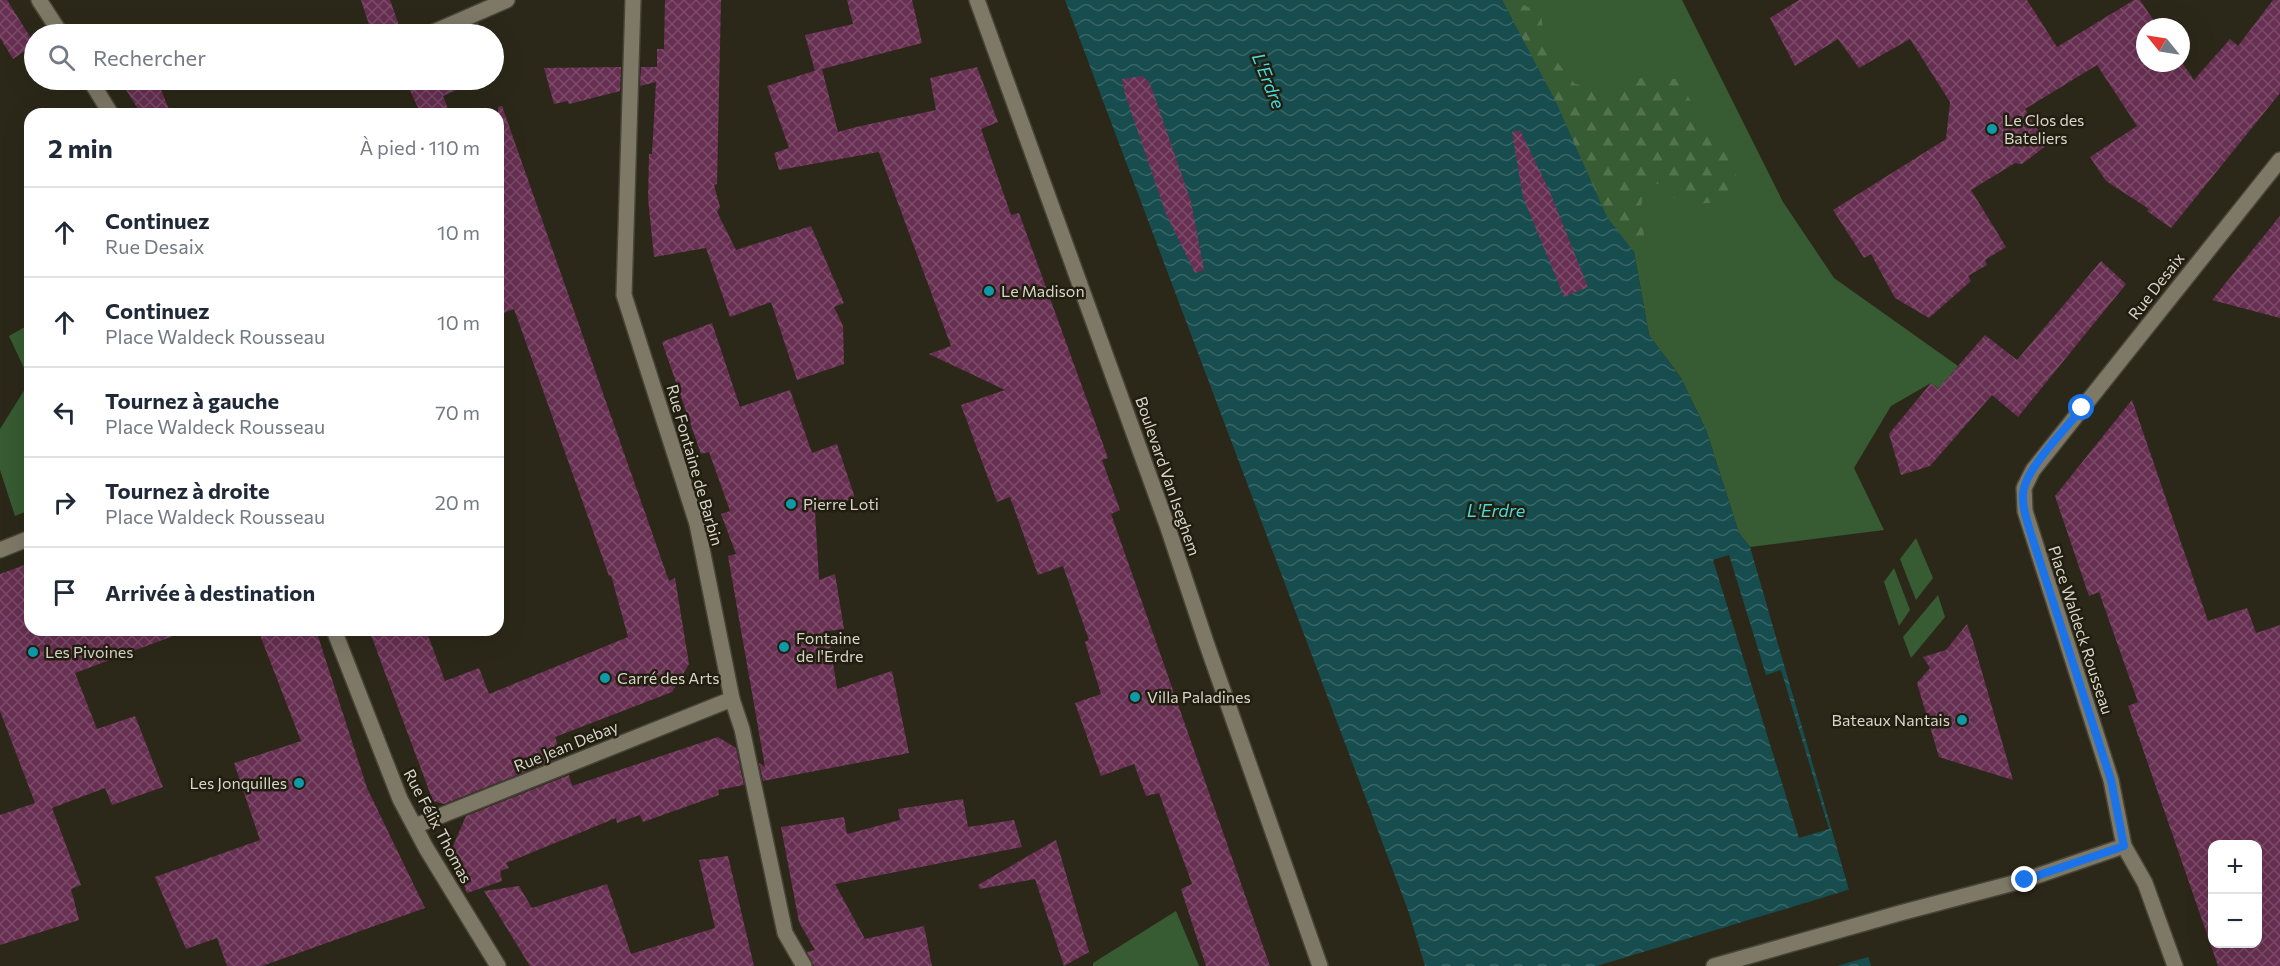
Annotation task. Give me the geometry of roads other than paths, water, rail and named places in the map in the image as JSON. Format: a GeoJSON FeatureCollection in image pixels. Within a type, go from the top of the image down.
{"type":"FeatureCollection","features":[{"type":"Feature","properties":{"kind":"street"},"geometry":{"type":"LineString","coordinates":[[39,0],[55,24]]}},
{"type":"Feature","properties":{"kind":"street"},"geometry":{"type":"LineString","coordinates":[[452,24],[507,0]]}},
{"type":"Feature","properties":{"kind":"street","name":"Rue Fontaine de Barbin"},"geometry":{"type":"LineString","coordinates":[[633,0],[624,295],[697,524],[732,699],[742,729],[785,933],[804,966]]}},
{"type":"Feature","properties":{"kind":"street","name":"Boulevard Van Iseghem"},"geometry":{"type":"LineString","coordinates":[[977,0],[1167,525],[1320,966]]}},
{"type":"Feature","properties":{"kind":"street"},"geometry":{"type":"LineString","coordinates":[[96,90],[107,108]]}},
{"type":"Feature","properties":{"kind":"street","name":"Rue Desaix"},"geometry":{"type":"LineString","coordinates":[[2061,435],[2280,160]]}},
{"type":"Feature","properties":{"kind":"street","name":"Place Waldeck Rousseau"},"geometry":{"type":"LineString","coordinates":[[2061,435],[2033,470],[2024,488],[2025,511],[2111,780],[2124,846],[2145,883],[2175,966]]}},
{"type":"Feature","properties":{"kind":"street"},"geometry":{"type":"LineString","coordinates":[[0,550],[24,540]]}},
{"type":"Feature","properties":{"kind":"street","name":"Rue Félix Thomas"},"geometry":{"type":"LineString","coordinates":[[336,636],[386,766],[415,826],[498,966]]}},
{"type":"Feature","properties":{"kind":"street","name":"Rue Jean Debay"},"geometry":{"type":"LineString","coordinates":[[415,826],[732,699]]}},
{"type":"Feature","properties":{"kind":"street"},"geometry":{"type":"LineString","coordinates":[[1714,966],[2025,880],[2124,846]]}},
{"type":"Feature","properties":{"kind":"water","name":"L'Erdre"},"geometry":{"type":"Polygon","coordinates":[[[1065,0],[1502,0],[1556,102],[1607,217],[1634,252],[1649,335],[1681,378],[1706,430],[1739,533],[1750,547],[1871,966],[1425,966],[1409,913],[1065,0]]]}},
{"type":"Feature","properties":{"kind":"place","name":"Le Clos des Bateliers"},"geometry":{"type":"Point","coordinates":[1992,129]}},
{"type":"Feature","properties":{"kind":"place","name":"Le Madison"},"geometry":{"type":"Point","coordinates":[989,291]}},
{"type":"Feature","properties":{"kind":"place","name":"Pierre Loti"},"geometry":{"type":"Point","coordinates":[791,504]}},
{"type":"Feature","properties":{"kind":"place","name":"Fontaine de l'Erdre"},"geometry":{"type":"Point","coordinates":[784,647]}},
{"type":"Feature","properties":{"kind":"place","name":"Les Pivoines"},"geometry":{"type":"Point","coordinates":[33,652]}},
{"type":"Feature","properties":{"kind":"place","name":"Carré des Arts"},"geometry":{"type":"Point","coordinates":[605,678]}},
{"type":"Feature","properties":{"kind":"place","name":"Villa Paladines"},"geometry":{"type":"Point","coordinates":[1135,697]}},
{"type":"Feature","properties":{"kind":"place","name":"Bateaux Nantais"},"geometry":{"type":"Point","coordinates":[1962,720]}},
{"type":"Feature","properties":{"kind":"place","name":"Les Jonquilles"},"geometry":{"type":"Point","coordinates":[299,783]}}]}
